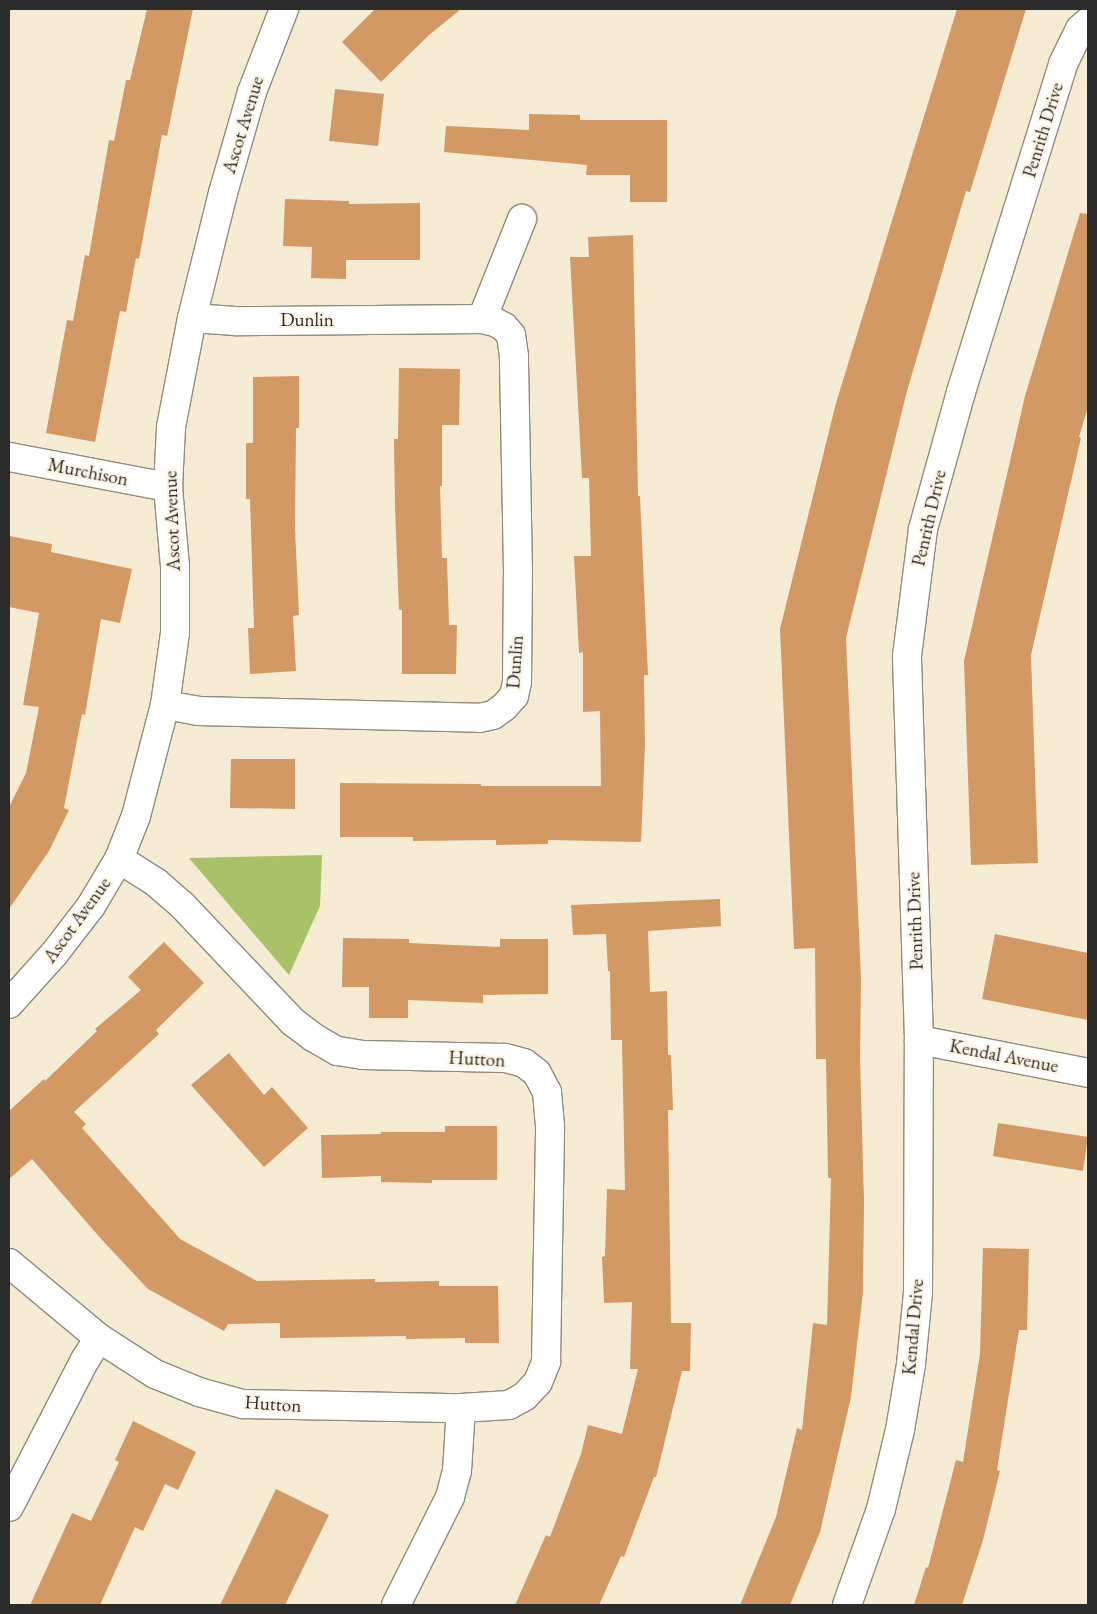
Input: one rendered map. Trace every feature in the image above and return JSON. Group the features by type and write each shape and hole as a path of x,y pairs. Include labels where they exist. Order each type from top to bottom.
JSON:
{"street":[{"name":"Ascot Avenue","path":"9,1004 26,988 91,906 119,859 136,816 165,705 175,633 174,566 168,487 172,428 192,318 252,92 284,9"},
{"name":"Penrith Drive","path":"919,1040 907,656 923,529 961,392 1063,64 1080,29 1088,22"},
{"path":"482,319 522,219"},
{"name":"Dunlin","path":"165,705 198,711 234,713 479,718 494,715 514,696 517,682 518,570 514,356 511,335 504,326 482,319 235,321 192,318"},
{"name":"Murchison","path":"9,457 168,487"},
{"name":"Hutton","path":"9,1263 99,1338 155,1374 199,1392 244,1404 462,1408 510,1405 525,1396 538,1382 546,1362 550,1126 548,1092 537,1073 524,1063 505,1058 363,1055 337,1051 313,1037 293,1022 182,904 157,883 119,859"},
{"name":"Kendal Avenue","path":"919,1040 1088,1073"},
{"name":"Kendal Drive","path":"847,1605 881,1508 900,1430 911,1364 918,1293 919,1040"},
{"path":"9,1507 85,1360 99,1338"},
{"path":"396,1605 450,1497 457,1471 462,1408"}],"green space":[{"path":"322,855 320,906 289,975 189,858"}],"building":[{"path":"147,9 193,9 167,136 162,135 139,259 136,258 126,312 120,311 95,442 46,433 67,320 73,321 85,255 89,256 109,140 114,141 126,80 130,80"},
{"path":"375,9 461,9 429,35 381,82 342,42"},
{"path":"957,9 1026,9 970,192 966,191 907,391 846,638 861,979 860,1059 864,1200 863,1292 851,1397 820,1532 790,1605 740,1605 776,1517 797,1428 802,1430 813,1323 827,1325 831,1178 828,1178 826,1059 816,1059 815,948 794,949 780,629 836,403"},
{"path":"335,89 384,94 378,146 329,141"},
{"path":"529,114 580,115 580,120 667,120 667,202 630,202 630,175 586,175 587,165 444,152 446,126 529,130"},
{"path":"285,199 349,201 349,204 420,203 420,260 346,260 346,279 311,278 312,247 283,246"},
{"path":"1080,213 1088,214 1088,407 1079,437 1081,438 1031,655 1038,863 971,865 964,661 1025,396"},
{"path":"633,235 638,496 640,496 648,675 644,675 645,745 641,842 548,840 548,844 496,845 496,840 413,841 413,837 340,837 340,783 601,786 600,711 583,712 583,652 579,653 574,556 591,556 589,478 582,478 570,257 589,257 588,237"},
{"path":"399,368 460,369 459,425 442,425 442,486 440,486 442,558 447,558 449,625 457,625 456,674 402,674 402,610 399,610 394,439 398,439"},
{"path":"299,376 299,428 296,428 295,528 299,615 293,616 296,671 250,674 248,628 254,628 250,499 246,499 246,443 253,443 253,377"},
{"path":"9,536 52,544 51,552 132,569 120,623 101,619 85,715 82,714 64,808 69,810 49,851 9,909 9,807 26,773 39,707 23,705 39,613 9,607"},
{"path":"231,759 295,759 295,809 230,808"},
{"path":"720,899 721,926 648,931 650,992 667,991 668,1055 671,1055 673,1110 668,1110 671,1323 691,1323 690,1371 682,1371 656,1477 654,1477 624,1557 621,1556 599,1605 515,1605 546,1535 550,1537 581,1454 588,1425 622,1434 638,1369 630,1369 632,1302 604,1303 602,1257 605,1256 607,1189 625,1190 622,1040 611,1040 610,971 608,971 606,934 573,935 571,905"},
{"path":"995,934 1088,953 1088,1020 982,999"},
{"path":"343,938 409,939 409,943 500,947 500,939 548,939 548,994 483,995 483,1003 408,1000 408,1018 369,1018 369,987 342,987"},
{"path":"164,942 204,983 156,1030 159,1034 74,1112 86,1124 82,1128 180,1239 257,1281 375,1279 375,1282 439,1281 439,1286 498,1286 499,1343 465,1343 465,1338 406,1339 406,1336 280,1338 280,1323 228,1324 224,1331 148,1289 102,1240 32,1159 9,1179 9,1111 44,1079 45,1081 97,1031 95,1029 141,990 128,977"},
{"path":"229,1053 264,1095 272,1087 308,1128 264,1167 191,1085"},
{"path":"998,1123 1088,1137 1083,1171 993,1156"},
{"path":"445,1126 497,1126 497,1180 432,1180 432,1183 381,1182 381,1176 322,1178 321,1135 381,1134 381,1132 445,1132"},
{"path":"983,1248 1029,1249 1027,1330 1019,1330 997,1470 1000,1471 983,1540 962,1605 914,1605 926,1567 928,1568 956,1460 963,1462 980,1354"},
{"path":"133,1421 196,1452 178,1490 165,1484 143,1531 135,1527 100,1605 30,1605 72,1513 91,1521 119,1462 115,1460"},
{"path":"276,1489 329,1515 285,1605 220,1605"}]}
